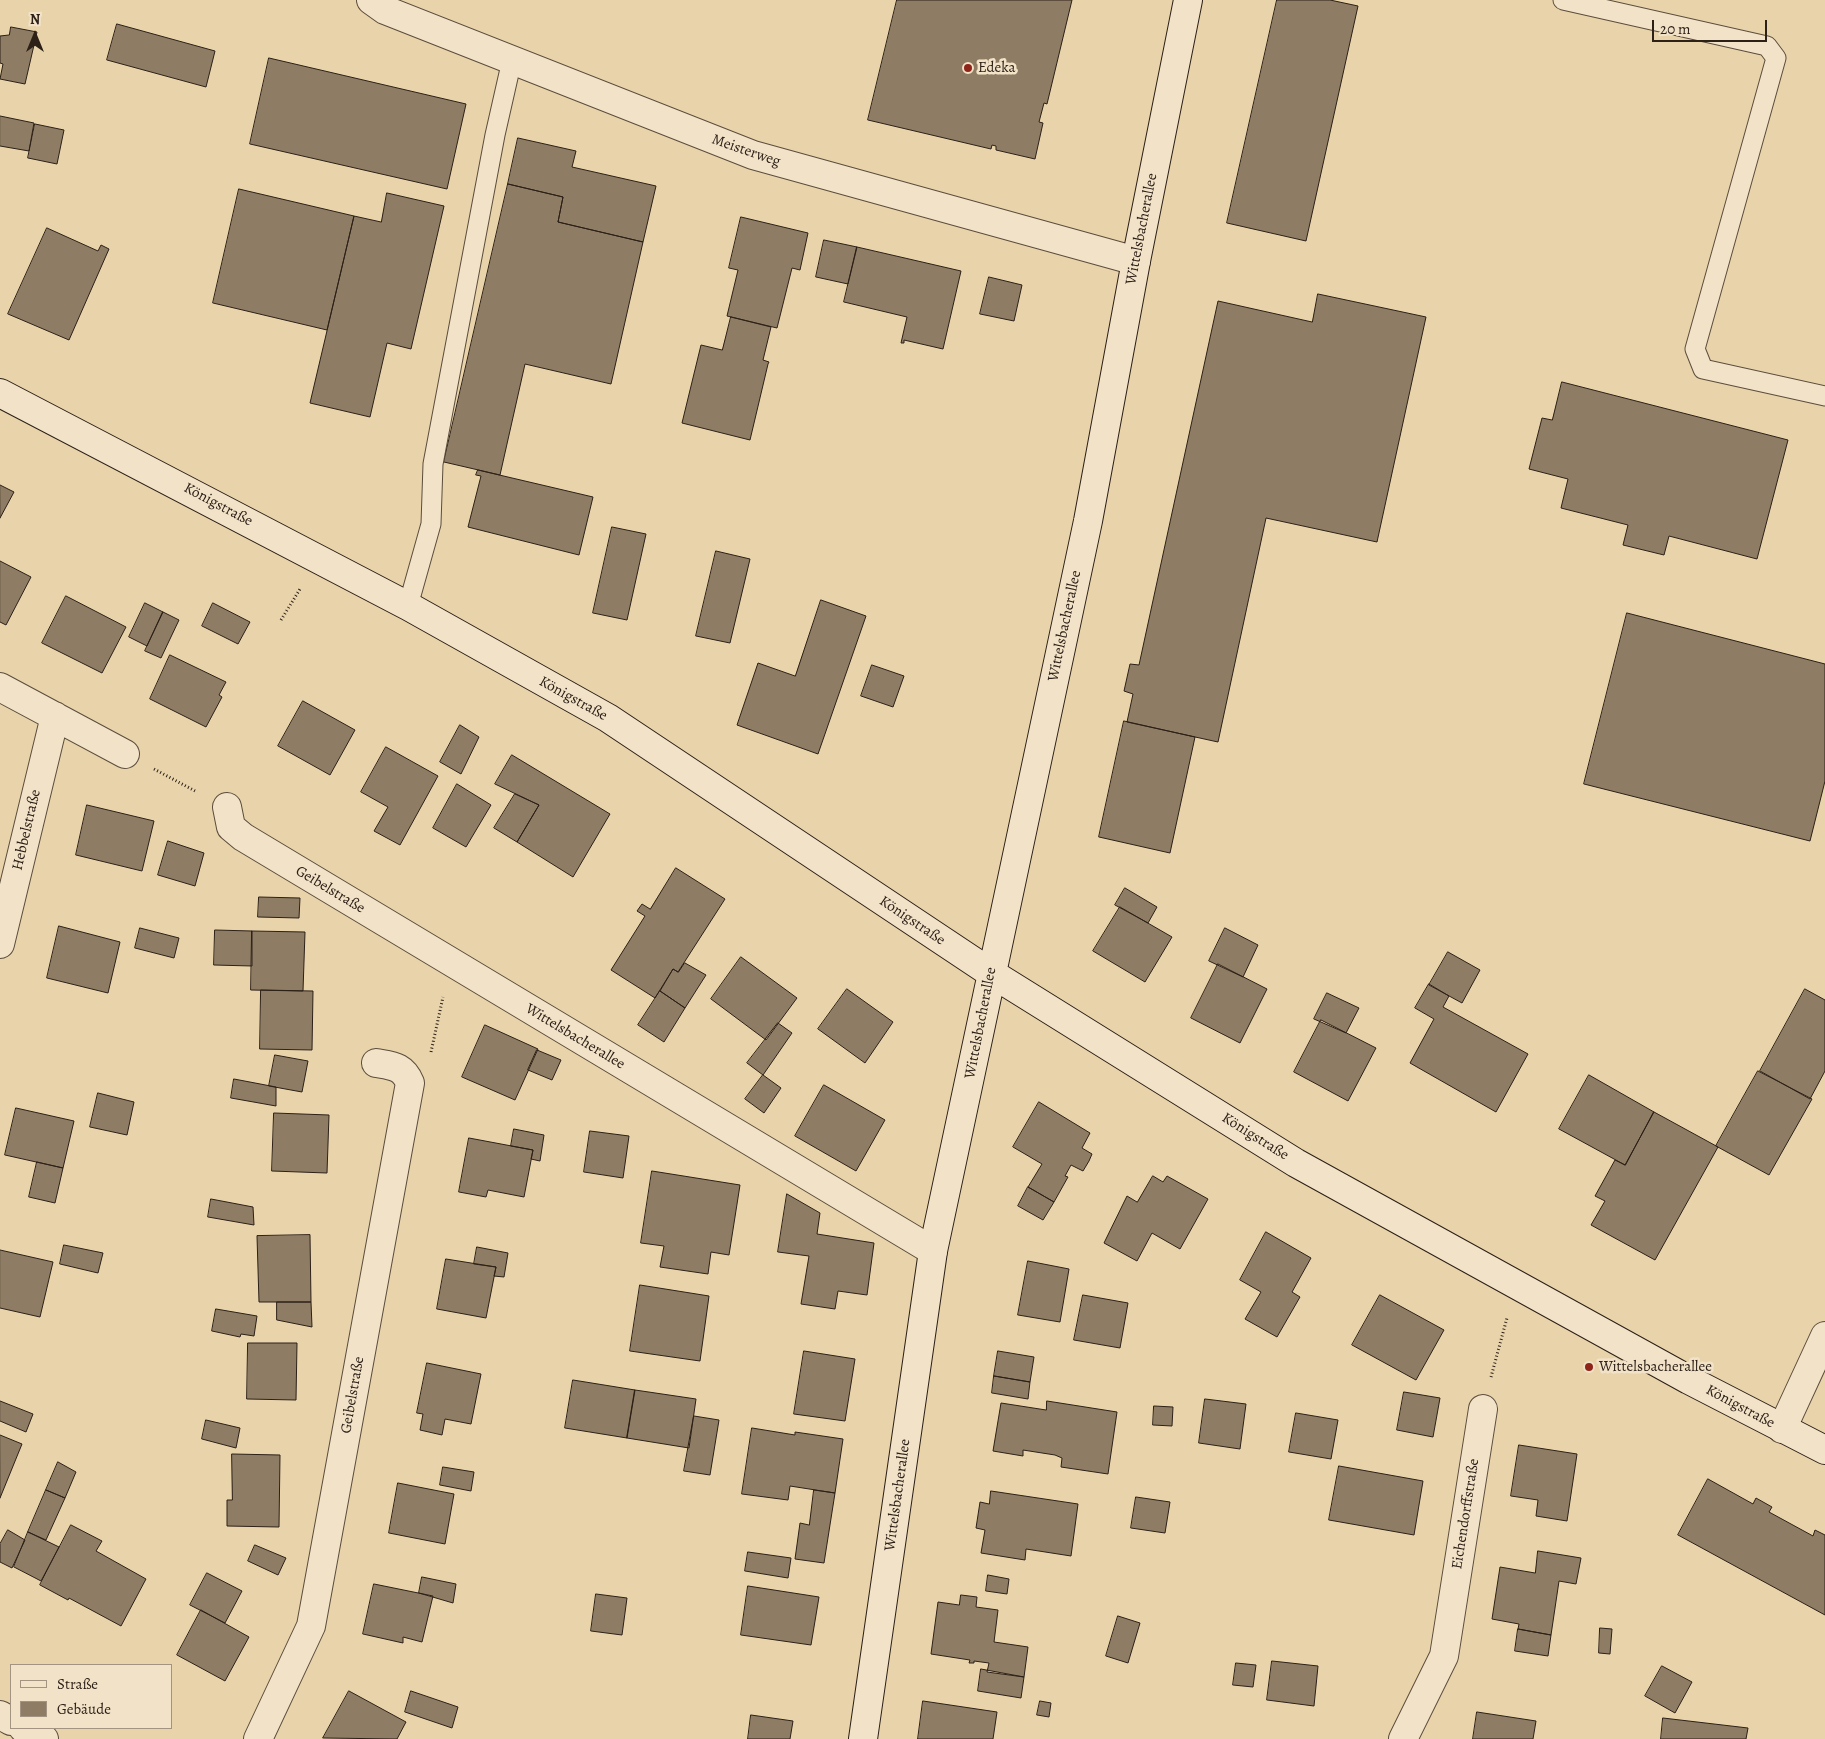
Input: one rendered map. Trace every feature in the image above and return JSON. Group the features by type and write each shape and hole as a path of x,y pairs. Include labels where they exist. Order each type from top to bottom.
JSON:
{"street":[{"name":"Meisterweg","path":"371,0 385,10 753,155 1136,261"},
{"name":"Wittelsbacherallee","path":"863,1739 933,1251 1088,521 1136,261 1188,0"},
{"name":"Königstraße","path":"0,393 408,606 608,718 991,973 1296,1163 1689,1380 1825,1450"},
{"path":"0,687 125,754"},
{"name":"Hebbelstraße","path":"0,944 54,716"},
{"name":"Geibelstraße","path":"227,807 231,827 243,837 449,962"},
{"name":"Wittelsbacherallee","path":"449,962 933,1251"},
{"path":"376,1062 399,1067 406,1073 410,1083"},
{"name":"Geibelstraße","path":"258,1739 311,1626 410,1083"},
{"path":"1782,1429 1825,1336"},
{"name":"Eichendorffstraße","path":"1403,1739 1444,1656 1483,1409"},
{"path":"25,1729 44,1739"}],"lane":[{"path":"1563,0 1767,46 1776,58 1695,349 1703,369 1825,396"},
{"path":"408,606 432,524 433,464 495,135 512,60"}],"path":[{"path":"125,754 227,807"},
{"path":"410,1083 424,1069 434,1043 449,962"},
{"path":"1483,1409 1516,1283"}],"building":[{"name":"Edeka","path":"897,0 1072,0 1047,104 1044,103 1039,122 1043,123 1035,159 996,150 996,146 992,145 991,149 868,120"},
{"path":"1277,0 1330,0 1358,6 1306,241 1227,223"},
{"path":"117,24 215,51 206,87 107,60"},
{"path":"11,27 37,32 25,84 0,79 3,64 0,63 0,36 9,35"},
{"path":"269,58 466,104 447,189 250,144"},
{"path":"0,116 34,123 29,151 0,146"},
{"path":"35,124 64,130 57,164 28,158"},
{"path":"518,138 576,151 572,167 656,186 643,242 558,222 563,197 508,184"},
{"path":"508,184 563,197 558,222 643,242 611,384 525,364 500,475 444,462"},
{"path":"239,189 354,216 327,330 213,303"},
{"path":"387,193 444,206 411,349 387,343 370,417 310,403 354,216 381,222"},
{"path":"741,217 808,233 800,270 792,268 777,328 727,316 738,270 729,268"},
{"path":"47,228 98,251 101,245 109,249 69,340 8,314"},
{"path":"824,240 857,247 848,284 816,277"},
{"path":"857,247 961,271 943,349 904,340 904,343 901,343 907,317 844,302"},
{"path":"989,277 1022,285 1014,321 980,314"},
{"path":"1318,294 1426,317 1377,542 1266,518 1218,742 1127,722 1133,694 1124,691 1130,664 1139,665 1218,301 1312,322"},
{"path":"731,317 771,327 763,360 769,362 750,440 682,423 701,345 722,350"},
{"path":"1562,382 1788,440 1757,559 1669,536 1664,555 1623,545 1628,525 1561,508 1568,479 1529,469 1542,418 1552,420"},
{"path":"478,470 593,497 579,555 468,527 481,476 476,475"},
{"path":"0,485 14,492 0,518"},
{"path":"612,527 646,534 627,620 593,613"},
{"path":"716,551 750,559 730,643 696,636"},
{"path":"0,561 31,577 6,625 0,622"},
{"path":"66,596 126,627 102,673 42,643"},
{"path":"821,600 866,616 818,754 737,725 758,663 795,676"},
{"path":"145,603 163,612 147,646 129,637"},
{"path":"213,603 250,622 238,644 202,626"},
{"path":"163,612 179,620 161,658 145,651"},
{"path":"1627,613 1825,664 1825,781 1810,841 1584,784"},
{"path":"170,655 226,682 219,695 222,697 206,727 150,699"},
{"path":"872,665 904,676 893,707 861,696"},
{"path":"303,701 355,730 330,775 278,746"},
{"path":"1124,721 1195,737 1170,853 1099,837"},
{"path":"460,725 479,737 461,774 440,762"},
{"path":"386,747 438,776 400,845 374,831 388,807 361,792"},
{"path":"512,755 610,814 573,877 517,842 539,805 495,784"},
{"path":"457,784 491,805 466,847 433,828"},
{"path":"515,794 539,805 517,842 494,828"},
{"path":"87,805 154,821 142,871 76,855"},
{"path":"168,841 204,853 195,886 158,875"},
{"path":"676,868 725,899 678,972 673,969 655,998 611,970 645,916 637,911 642,904 650,909"},
{"path":"1125,888 1157,907 1148,923 1115,905"},
{"path":"259,897 300,898 299,918 258,917"},
{"path":"1120,907 1172,937 1145,982 1093,951"},
{"path":"59,926 120,942 108,993 47,978"},
{"path":"140,928 179,938 174,958 135,948"},
{"path":"1225,928 1258,945 1243,977 1209,961"},
{"path":"215,930 252,931 252,966 214,965"},
{"path":"252,931 305,932 303,991 251,990"},
{"path":"1448,952 1480,970 1462,1003 1429,985"},
{"path":"741,957 797,998 766,1040 711,999"},
{"path":"685,963 706,975 685,1008 660,991 673,969 678,972"},
{"path":"1218,964 1267,989 1240,1043 1191,1018"},
{"path":"1429,984 1449,996 1443,1007 1528,1054 1496,1112 1410,1063 1434,1019 1415,1008"},
{"path":"847,989 893,1022 865,1063 818,1029"},
{"path":"1805,989 1825,1000 1825,1071 1810,1099 1760,1071"},
{"path":"261,990 313,991 312,1050 260,1049"},
{"path":"660,991 685,1008 664,1042 638,1025"},
{"path":"1327,993 1359,1008 1346,1033 1314,1019"},
{"path":"1321,1020 1376,1048 1348,1101 1294,1072"},
{"path":"778,1023 792,1033 763,1075 747,1063"},
{"path":"485,1025 538,1049 515,1100 462,1077"},
{"path":"537,1050 561,1060 552,1080 528,1070"},
{"path":"275,1055 308,1061 302,1092 269,1086"},
{"path":"1758,1071 1812,1099 1769,1175 1716,1146"},
{"path":"763,1075 781,1088 764,1113 745,1099"},
{"path":"1589,1075 1654,1112 1625,1165 1559,1129"},
{"path":"234,1079 276,1087 276,1106 231,1098"},
{"path":"824,1085 885,1120 856,1171 795,1136"},
{"path":"98,1093 134,1102 127,1135 90,1127"},
{"path":"1039,1102 1090,1133 1082,1148 1092,1154 1089,1161 1083,1171 1071,1165 1065,1176 1068,1177 1054,1202 1028,1187 1042,1164 1013,1147"},
{"path":"16,1108 74,1121 63,1168 5,1155"},
{"path":"1654,1112 1718,1147 1655,1260 1591,1225 1605,1201 1595,1196 1615,1160 1625,1165"},
{"path":"274,1113 329,1115 327,1173 272,1171"},
{"path":"514,1129 544,1135 540,1161 531,1159 533,1150 511,1146"},
{"path":"590,1131 629,1136 623,1178 584,1172"},
{"path":"469,1138 533,1150 524,1197 488,1190 486,1197 459,1192"},
{"path":"37,1162 63,1168 55,1203 29,1197"},
{"path":"652,1171 740,1185 729,1255 711,1252 708,1274 660,1267 664,1246 641,1243"},
{"path":"1153,1176 1163,1182 1167,1176 1208,1199 1180,1249 1152,1233 1137,1261 1104,1243 1127,1196 1137,1202"},
{"path":"1028,1187 1054,1202 1043,1220 1018,1206"},
{"path":"787,1194 820,1213 817,1234 874,1243 867,1295 838,1291 835,1309 801,1304 809,1256 778,1252"},
{"path":"211,1199 253,1207 254,1225 208,1217"},
{"path":"1266,1232 1311,1258 1292,1292 1300,1297 1277,1337 1245,1319 1261,1292 1240,1280"},
{"path":"310,1235 311,1302 259,1302 257,1236"},
{"path":"64,1245 103,1253 98,1273 60,1264"},
{"path":"477,1247 508,1253 504,1277 494,1276 496,1267 474,1264"},
{"path":"0,1250 53,1262 40,1317 0,1308"},
{"path":"446,1259 496,1267 486,1318 437,1309"},
{"path":"1028,1261 1069,1269 1060,1322 1018,1315"},
{"path":"640,1285 709,1296 700,1361 630,1351"},
{"path":"1083,1295 1128,1303 1120,1348 1074,1340"},
{"path":"1380,1295 1444,1330 1416,1380 1352,1345"},
{"path":"277,1302 311,1302 312,1327 277,1320"},
{"path":"216,1309 257,1316 254,1336 241,1334 240,1337 212,1331"},
{"path":"248,1343 297,1343 296,1400 247,1399"},
{"path":"804,1351 855,1359 845,1421 794,1414"},
{"path":"998,1351 1034,1357 1030,1382 994,1376"},
{"path":"427,1363 481,1374 471,1424 445,1419 442,1435 420,1430 423,1414 417,1413"},
{"path":"994,1376 1030,1382 1028,1399 992,1393"},
{"path":"573,1380 635,1390 627,1438 565,1428"},
{"path":"635,1390 696,1399 689,1448 627,1438"},
{"path":"1404,1392 1440,1398 1433,1437 1397,1430"},
{"path":"1205,1399 1246,1404 1240,1449 1199,1443"},
{"path":"0,1401 33,1414 26,1432 0,1421"},
{"path":"1047,1401 1117,1412 1108,1474 1061,1467 1062,1458 1055,1455 1023,1450 1023,1456 993,1451 1001,1403 1046,1410"},
{"path":"1154,1406 1173,1407 1172,1426 1153,1425"},
{"path":"1296,1413 1338,1420 1331,1459 1289,1452"},
{"path":"694,1416 719,1420 710,1475 684,1471"},
{"path":"206,1420 240,1428 236,1448 202,1439"},
{"path":"752,1428 795,1435 795,1432 843,1439 835,1493 790,1486 788,1500 742,1494"},
{"path":"0,1435 22,1444 0,1498"},
{"path":"1519,1445 1577,1454 1567,1521 1536,1516 1538,1500 1511,1496"},
{"path":"232,1454 280,1455 279,1527 227,1526 227,1500 232,1500"},
{"path":"58,1462 76,1472 65,1498 46,1490"},
{"path":"1339,1466 1423,1481 1414,1535 1329,1520"},
{"path":"443,1467 474,1472 471,1491 440,1485"},
{"path":"1708,1479 1753,1504 1756,1498 1772,1507 1769,1512 1813,1536 1815,1530 1825,1535 1825,1615 1678,1535"},
{"path":"398,1483 454,1494 445,1544 389,1533"},
{"path":"46,1490 65,1498 46,1540 28,1532"},
{"path":"814,1490 835,1493 824,1563 795,1559 800,1523 809,1525"},
{"path":"991,1491 1078,1504 1071,1556 1026,1549 1025,1560 981,1553 985,1530 976,1528 980,1502 989,1504"},
{"path":"1136,1497 1170,1502 1165,1533 1131,1528"},
{"path":"71,1525 102,1541 96,1551 146,1579 121,1626 40,1585"},
{"path":"8,1530 25,1540 12,1568 0,1562 0,1544"},
{"path":"28,1532 59,1547 41,1581 14,1567"},
{"path":"255,1545 286,1558 278,1575 248,1561"},
{"path":"1538,1551 1581,1558 1576,1584 1559,1581 1551,1635 1518,1629 1519,1624 1492,1619 1500,1567 1535,1573"},
{"path":"748,1552 791,1558 788,1578 745,1571"},
{"path":"207,1573 242,1591 225,1623 190,1605"},
{"path":"988,1575 1009,1579 1007,1594 986,1591"},
{"path":"422,1577 456,1584 453,1603 419,1593"},
{"path":"374,1584 433,1596 422,1642 403,1637 403,1643 363,1634"},
{"path":"748,1586 819,1597 811,1645 741,1635"},
{"path":"596,1594 627,1598 622,1635 591,1631"},
{"path":"961,1595 977,1597 976,1607 998,1610 994,1642 1028,1647 1024,1677 987,1672 989,1663 974,1661 974,1663 969,1663 970,1660 931,1654 938,1602 959,1605"},
{"path":"201,1610 249,1637 225,1681 177,1655"},
{"path":"1118,1616 1140,1623 1128,1663 1106,1656"},
{"path":"1600,1628 1612,1629 1610,1654 1599,1653"},
{"path":"1518,1629 1551,1635 1548,1656 1515,1651"},
{"path":"1272,1661 1318,1666 1314,1706 1267,1700"},
{"path":"1236,1663 1256,1665 1253,1687 1233,1685"},
{"path":"1662,1666 1692,1682 1675,1713 1645,1696"},
{"path":"981,1669 1024,1677 1021,1698 978,1691"},
{"path":"349,1691 406,1722 397,1739 323,1738"},
{"path":"411,1691 458,1707 452,1728 405,1712"},
{"path":"923,1701 997,1712 993,1739 918,1739"},
{"path":"1040,1701 1051,1703 1049,1717 1037,1715"},
{"path":"1477,1712 1536,1721 1533,1739 1473,1739"},
{"path":"751,1715 793,1721 790,1739 748,1739"},
{"path":"1663,1718 1748,1728 1746,1739 1661,1739"}],"place":[{"name":"Edeka","path":"968,68"},
{"name":"Wittelsbacherallee","path":"1589,1367"}]}
